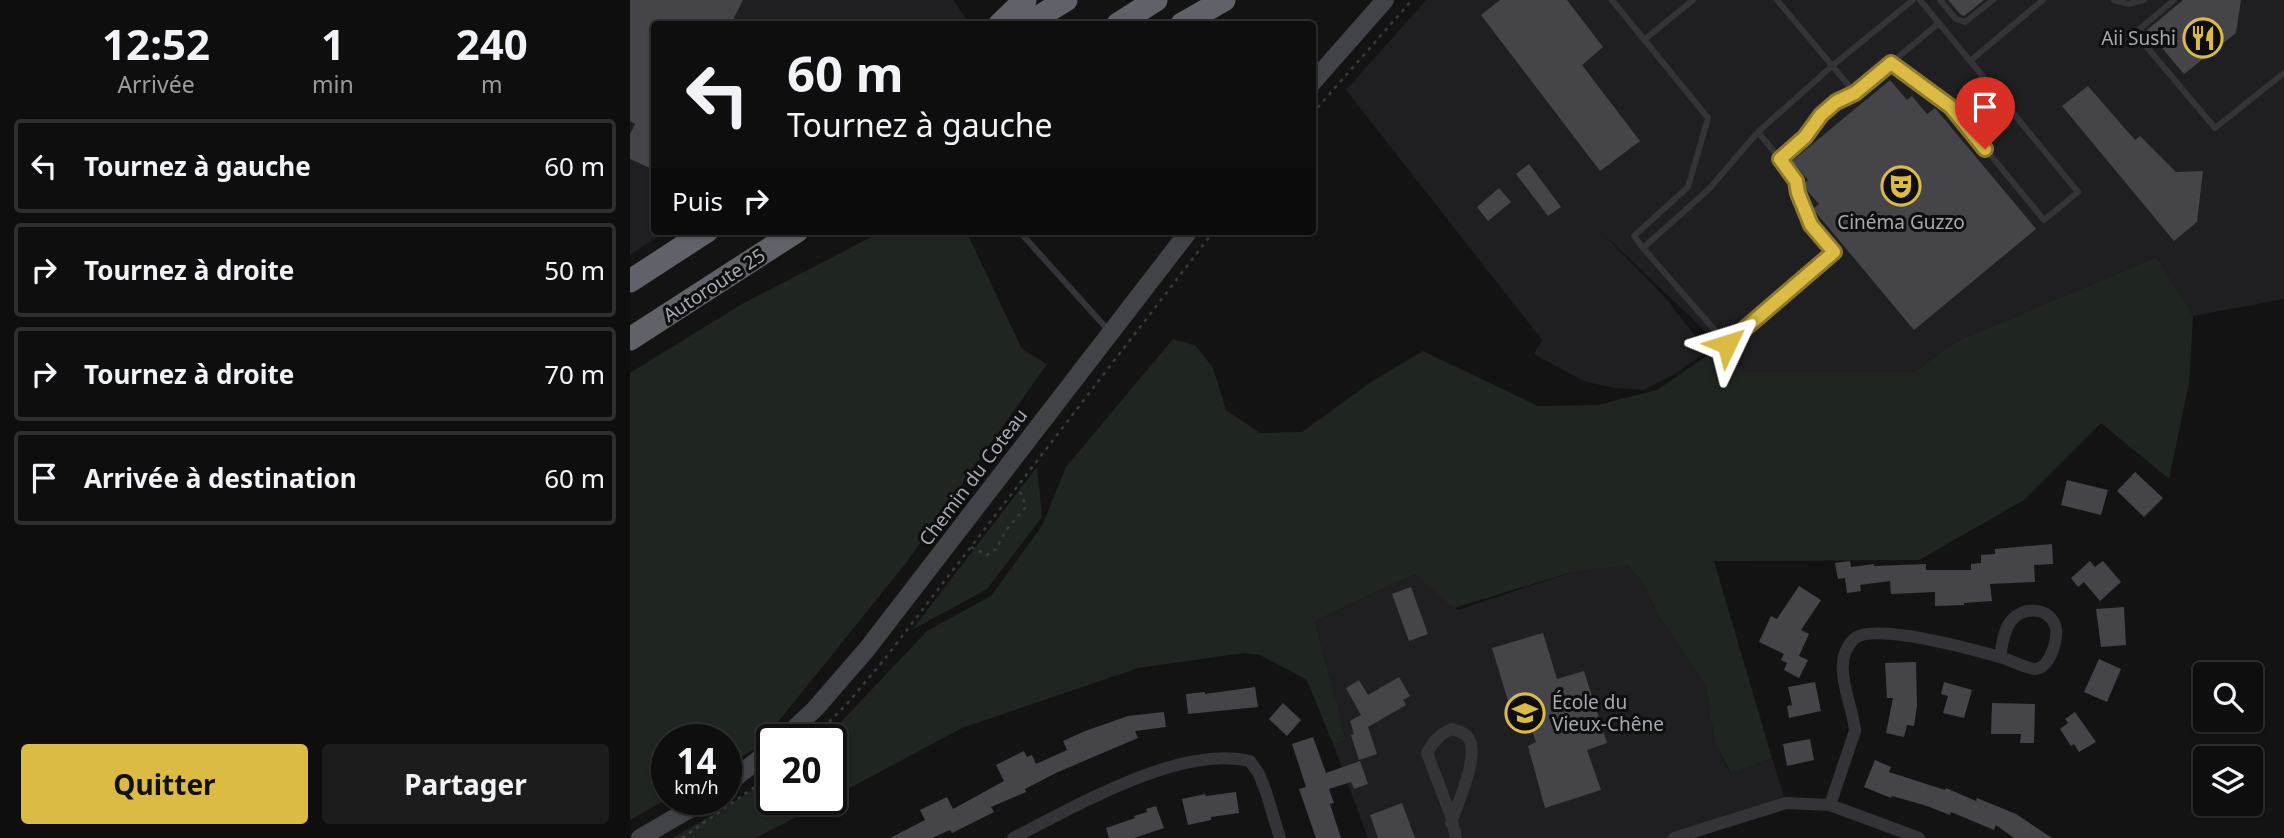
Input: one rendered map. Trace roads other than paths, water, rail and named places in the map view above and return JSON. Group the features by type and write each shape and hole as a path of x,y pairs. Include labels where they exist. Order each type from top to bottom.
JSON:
{"highway":[{"path":"1003,21 1025,0"},
{"path":"1032,21 1066,0"},
{"path":"1123,21 1156,0"},
{"path":"1187,21 1224,0"},
{"path":"630,281 701,235"},
{"name":"Autoroute 25","path":"630,339 791,235"},
{"path":"744,266 801,235"}],"street":[{"path":"1316,78 1385,0"},
{"name":"Chemin du Coteau","path":"799,724 867,649 1186,235"},
{"path":"1830,805 1855,731 1843,678 1846,654 1854,639 1863,634 1914,636 2000,657 2036,669 2050,660 2055,624 2040,611 2028,610 2019,615 2010,622 2006,630 2000,657"},
{"path":"1451,823 1473,757 1472,744 1466,734 1452,729 1433,741 1427,753 1451,816 1451,823 1456,838"},
{"path":"1013,838 1108,789 1157,770 1233,757 1250,761 1259,775 1280,838"},
{"path":"742,772 756,762"},
{"path":"1674,838 1786,803 1830,805 1919,838"},
{"path":"640,838 679,815"}],"lane":[{"path":"1612,0 1708,118 1688,187 1634,236 1727,344 1834,252 1811,225 1796,181 1758,132"},
{"path":"1644,40 1693,0"},
{"path":"1777,0 1855,93"},
{"path":"1643,248 1709,189 1758,132 1832,66 1913,0"},
{"path":"1891,63 1951,107 2044,220 2078,192 1920,0"},
{"path":"1940,0 1960,22 1970,20 1993,0"},
{"path":"1970,61 2043,0"},
{"path":"2113,0 2128,4 2144,0"},
{"path":"2174,0 2135,33 2215,128 2284,73"},
{"path":"1780,159 1805,137 1821,115 1836,102 1855,93 1939,23"},
{"path":"1023,235 1110,332"}],"place":[{"name":"Aii Sushi","path":"2203,38"},
{"name":"Cinéma Guzzo","path":"1901,186"},
{"name":"École du Vieux-Chêne","path":"1525,713"}]}
